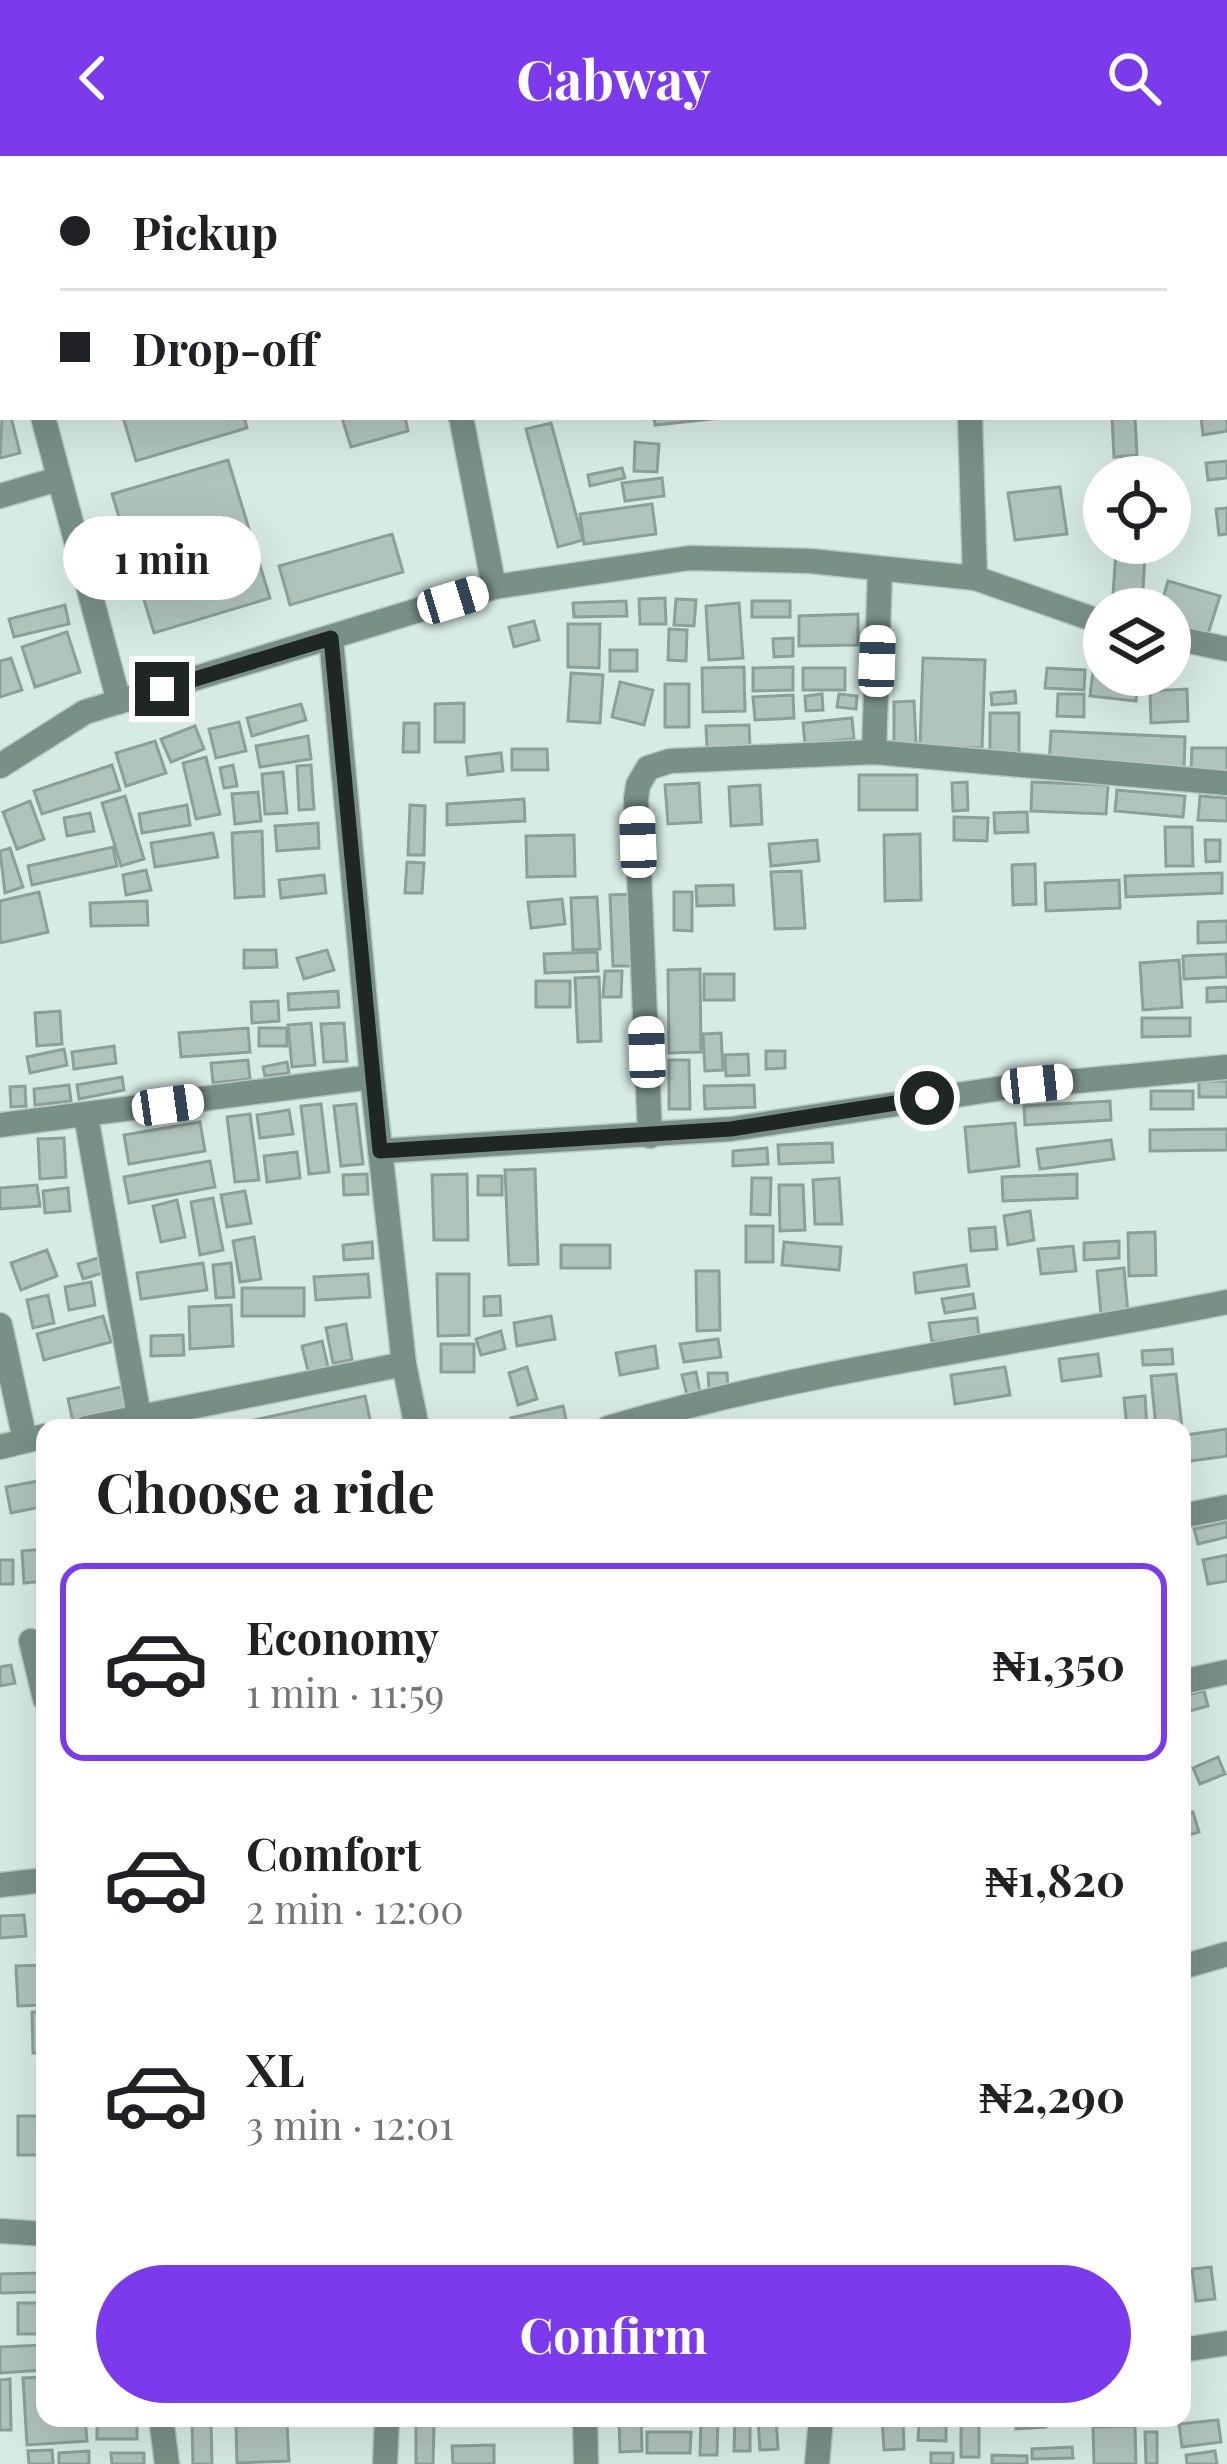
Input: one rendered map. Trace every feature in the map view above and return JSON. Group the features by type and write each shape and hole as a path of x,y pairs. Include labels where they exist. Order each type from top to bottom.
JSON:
{"street":[{"path":"44,420 119,702"},
{"path":"461,420 494,587"},
{"path":"970,420 976,578"},
{"path":"0,496 58,479"},
{"path":"0,766 85,712 494,587 689,558 810,561 976,578 1083,615"},
{"path":"874,752 880,569"},
{"path":"331,638 372,1077 404,1364 415,1419"},
{"path":"1191,641 1227,649"},
{"path":"650,1136 638,785 648,768 670,761 874,752 1227,783"},
{"path":"380,1151 731,1129 1003,1088 1227,1067"},
{"path":"0,1125 372,1077"},
{"path":"86,1116 138,1419"},
{"path":"638,1419 694,1402 849,1370 1227,1302"},
{"path":"0,1325 35,1438 0,1447"},
{"path":"157,1419 404,1364"},
{"path":"1191,1514 1227,1507"},
{"path":"31,1641 36,1662"},
{"path":"1191,1680 1227,1672"},
{"path":"0,1885 36,1881"},
{"path":"1191,1964 1227,1954"},
{"path":"0,2231 36,2233"},
{"path":"1191,2349 1227,2343"},
{"path":"162,2427 166,2464"},
{"path":"385,2464 387,2427"},
{"path":"585,2427 586,2464"},
{"path":"817,2464 820,2427"}],"building":[{"path":"2,420 12,420 20,453 0,458"},
{"path":"124,420 245,420 247,428 136,461"},
{"path":"343,420 406,420 408,431 351,447"},
{"path":"654,420 702,420 655,425"},
{"path":"1112,420 1135,420 1137,455 1114,456"},
{"path":"1201,420 1227,420 1227,431 1203,435"},
{"path":"551,423 583,540 558,547 526,429"},
{"path":"635,442 659,444 657,472 634,471"},
{"path":"228,460 270,598 154,633 112,494"},
{"path":"1227,461 1227,478 1208,480 1206,463"},
{"path":"622,468 625,478 590,486 588,475"},
{"path":"662,478 664,496 625,501 622,483"},
{"path":"1060,487 1067,534 1015,540 1008,493"},
{"path":"652,504 656,534 584,544 580,514"},
{"path":"1227,508 1227,534 1219,535 1216,509"},
{"path":"392,534 403,572 290,605 279,566"},
{"path":"1115,564 1144,564 1143,588 1113,588"},
{"path":"1168,581 1220,596 1207,637 1191,632 1191,588 1166,588"},
{"path":"665,598 666,624 640,624 639,599"},
{"path":"676,599 696,600 694,626 674,625"},
{"path":"626,601 627,616 574,617 573,603"},
{"path":"752,601 790,601 790,617 752,617"},
{"path":"739,603 743,658 709,660 706,606"},
{"path":"65,605 69,624 14,637 9,619"},
{"path":"858,614 858,645 799,646 799,616"},
{"path":"534,621 539,640 514,647 509,627"},
{"path":"568,624 600,624 599,668 568,667"},
{"path":"669,629 687,630 686,661 668,660"},
{"path":"67,632 80,672 35,687 22,647"},
{"path":"793,638 793,656 774,657 773,639"},
{"path":"610,650 637,650 637,671 610,671"},
{"path":"11,658 22,690 0,697 0,661"},
{"path":"923,658 985,660 982,748 920,746"},
{"path":"744,667 745,711 703,712 702,668"},
{"path":"793,667 793,690 753,691 753,668"},
{"path":"803,668 845,668 845,690 803,690"},
{"path":"1047,668 1083,670 1083,690 1045,688"},
{"path":"571,673 603,675 600,723 568,721"},
{"path":"620,682 653,690 644,725 612,717"},
{"path":"665,684 689,684 689,727 665,727"},
{"path":"1015,691 1016,703 992,705 991,693"},
{"path":"822,694 823,710 806,711 805,696"},
{"path":"839,694 857,696 856,709 837,707"},
{"path":"1058,694 1083,694 1084,717 1057,716"},
{"path":"793,695 794,718 755,720 753,697"},
{"path":"1090,696 1136,696 1136,701"},
{"path":"1150,696 1187,696 1188,721 1151,723"},
{"path":"914,701 916,744 894,744 894,702"},
{"path":"464,703 464,742 435,742 435,704"},
{"path":"301,704 306,720 252,736 247,718"},
{"path":"990,713 1019,713 1019,753 990,753"},
{"path":"852,718 854,739 805,744 803,723"},
{"path":"239,722 246,751 216,758 209,729"},
{"path":"404,723 419,723 419,752 403,752"},
{"path":"749,725 750,746 707,748 706,726"},
{"path":"195,726 204,749 171,762 161,739"},
{"path":"1051,731 1185,737 1184,769 1049,764"},
{"path":"308,736 311,759 260,767 256,746"},
{"path":"155,741 166,773 126,786 116,753"},
{"path":"1192,748 1227,748 1227,772 1191,771"},
{"path":"512,749 547,749 548,770 512,770"},
{"path":"501,753 503,771 468,775 466,757"},
{"path":"206,757 220,814 196,819 183,763"},
{"path":"112,765 120,790 42,814 34,791"},
{"path":"233,765 237,786 224,788 220,768"},
{"path":"311,765 314,809 299,810 297,766"},
{"path":"283,772 287,813 265,814 262,774"},
{"path":"859,775 917,775 917,810 859,810"},
{"path":"967,782 968,810 953,811 952,783"},
{"path":"1032,782 1108,785 1106,814 1031,811"},
{"path":"699,783 701,822 668,824 665,785"},
{"path":"760,785 762,824 731,826 729,787"},
{"path":"1117,790 1185,796 1183,817 1115,811"},
{"path":"258,792 261,821 235,824 232,794"},
{"path":"125,796 144,859 121,866 102,803"},
{"path":"1200,796 1227,798 1227,821 1198,820"},
{"path":"524,799 525,821 447,825 447,804"},
{"path":"30,801 44,839 17,849 3,812"},
{"path":"187,805 190,825 142,833 139,814"},
{"path":"410,805 425,806 424,855 408,855"},
{"path":"1027,812 1028,832 995,833 994,813"},
{"path":"90,813 94,831 67,836 64,818"},
{"path":"954,817 988,818 987,841 954,840"},
{"path":"318,823 319,848 277,851 275,826"},
{"path":"1165,827 1192,827 1193,866 1166,866"},
{"path":"262,831 264,896 235,898 232,833"},
{"path":"213,833 218,857 155,867 151,843"},
{"path":"920,834 921,900 885,901 884,835"},
{"path":"574,835 575,876 527,877 526,836"},
{"path":"817,840 819,861 771,866 769,844"},
{"path":"1205,840 1220,840 1220,861 1206,862"},
{"path":"113,847 117,866 32,885 28,866"},
{"path":"10,848 23,887 5,893 0,851"},
{"path":"407,862 424,863 422,893 405,893"},
{"path":"1035,864 1036,904 1013,905 1012,865"},
{"path":"146,870 151,890 126,895 123,875"},
{"path":"801,871 805,928 775,929 771,872"},
{"path":"1222,873 1222,893 1126,897 1125,876"},
{"path":"324,875 326,893 281,898 279,880"},
{"path":"1119,880 1120,908 1046,911 1045,883"},
{"path":"733,885 734,905 697,906 696,886"},
{"path":"39,892 48,932 0,943 0,901"},
{"path":"674,892 692,892 692,931 674,930"},
{"path":"633,894 635,966 613,966 610,895"},
{"path":"597,897 600,949 573,950 571,898"},
{"path":"562,899 565,924 531,928 528,902"},
{"path":"147,901 148,925 91,926 90,903"},
{"path":"1227,921 1227,942 1198,943 1198,922"},
{"path":"244,950 276,950 277,967 244,968"},
{"path":"327,950 334,970 304,979 297,958"},
{"path":"597,952 598,971 545,973 544,954"},
{"path":"1226,954 1227,977 1184,979 1183,956"},
{"path":"1179,960 1182,1007 1143,1010 1140,963"},
{"path":"700,969 701,1052 669,1053 668,970"},
{"path":"605,971 622,971 621,997 603,997"},
{"path":"704,974 734,974 734,1000 704,1000"},
{"path":"599,977 601,1041 578,1042 575,978"},
{"path":"536,981 570,981 570,1007 536,1007"},
{"path":"1227,987 1227,1001 1207,1002 1207,988"},
{"path":"338,991 339,1007 289,1010 288,994"},
{"path":"278,1001 279,1021 252,1023 251,1002"},
{"path":"60,1011 62,1044 37,1046 35,1013"},
{"path":"1142,1018 1190,1018 1190,1036 1142,1037"},
{"path":"311,1023 315,1065 292,1067 288,1025"},
{"path":"344,1023 347,1061 324,1062 321,1024"},
{"path":"248,1028 250,1052 181,1057 179,1033"},
{"path":"259,1028 287,1028 287,1046 259,1046"},
{"path":"721,1033 723,1070 705,1071 703,1034"},
{"path":"114,1046 116,1063 74,1069 72,1052"},
{"path":"64,1049 67,1065 30,1073 27,1057"},
{"path":"766,1051 785,1051 785,1068 766,1069"},
{"path":"748,1054 749,1075 726,1076 725,1055"},
{"path":"248,1060 250,1079 213,1083 211,1063"},
{"path":"669,1060 689,1060 690,1109 669,1109"},
{"path":"287,1062 289,1073 265,1076 263,1067"},
{"path":"122,1077 124,1090 79,1099 77,1085"},
{"path":"1199,1081 1227,1081 1227,1097 1199,1097"},
{"path":"69,1085 71,1101 35,1105 34,1089"},
{"path":"754,1085 755,1107 705,1109 704,1086"},
{"path":"25,1086 26,1106 11,1107 10,1087"},
{"path":"1151,1091 1193,1091 1193,1109 1151,1109"},
{"path":"1110,1101 1111,1120 1025,1125 1024,1106"},
{"path":"321,1104 329,1172 309,1174 301,1106"},
{"path":"356,1104 363,1164 341,1166 334,1106"},
{"path":"289,1110 293,1134 260,1138 257,1115"},
{"path":"250,1114 259,1180 235,1182 227,1117"},
{"path":"200,1122 205,1151 129,1164 124,1135"},
{"path":"1015,1123 1019,1166 969,1172 965,1127"},
{"path":"1227,1129 1227,1150 1150,1151 1150,1130"},
{"path":"64,1138 66,1177 40,1179 38,1139"},
{"path":"1111,1140 1114,1159 1040,1169 1037,1149"},
{"path":"832,1143 833,1162 779,1164 778,1145"},
{"path":"767,1148 768,1164 733,1166 733,1151"},
{"path":"297,1152 300,1178 267,1182 264,1156"},
{"path":"210,1161 215,1187 129,1203 124,1177"},
{"path":"535,1169 538,1264 509,1265 505,1170"},
{"path":"367,1174 368,1194 344,1195 343,1175"},
{"path":"467,1174 468,1240 434,1240 432,1175"},
{"path":"1077,1174 1077,1198 1003,1201 1002,1177"},
{"path":"478,1176 502,1176 502,1195 478,1195"},
{"path":"752,1178 771,1178 770,1215 751,1214"},
{"path":"839,1178 842,1224 815,1224 813,1180"},
{"path":"37,1185 40,1206 0,1209 0,1188"},
{"path":"779,1185 803,1185 805,1230 780,1231"},
{"path":"68,1188 70,1211 45,1213 43,1191"},
{"path":"245,1191 251,1223 227,1227 221,1195"},
{"path":"213,1198 223,1250 200,1255 191,1202"},
{"path":"177,1200 185,1237 161,1242 153,1206"},
{"path":"1030,1211 1034,1240 1008,1245 1004,1216"},
{"path":"746,1226 773,1226 773,1262 746,1262"},
{"path":"995,1227 997,1249 971,1251 969,1229"},
{"path":"1155,1232 1156,1275 1129,1276 1128,1233"},
{"path":"254,1237 261,1279 240,1282 233,1241"},
{"path":"1119,1241 1119,1258 1084,1260 1084,1243"},
{"path":"372,1242 373,1258 344,1260 343,1245"},
{"path":"784,1242 841,1247 839,1270 782,1265"},
{"path":"561,1245 610,1245 610,1268 561,1268"},
{"path":"1073,1246 1076,1271 1041,1274 1038,1249"},
{"path":"47,1250 57,1276 21,1290 11,1263"},
{"path":"101,1257 106,1272 83,1279 78,1264"},
{"path":"203,1263 207,1290 141,1299 137,1273"},
{"path":"231,1263 234,1297 216,1298 213,1265"},
{"path":"966,1265 969,1286 916,1293 914,1273"},
{"path":"1124,1268 1128,1313 1101,1315 1097,1271"},
{"path":"696,1271 719,1271 720,1330 697,1331"},
{"path":"368,1274 370,1297 316,1300 314,1277"},
{"path":"437,1274 469,1274 469,1335 438,1336"},
{"path":"91,1282 95,1305 69,1310 65,1287"},
{"path":"242,1288 304,1288 304,1316 242,1316"},
{"path":"973,1294 975,1308 945,1313 942,1299"},
{"path":"48,1295 54,1323 33,1328 27,1300"},
{"path":"500,1296 501,1315 484,1316 484,1297"},
{"path":"231,1305 233,1346 190,1349 189,1307"},
{"path":"103,1316 111,1342 44,1360 37,1334"},
{"path":"551,1316 555,1339 517,1346 514,1323"},
{"path":"977,1318 979,1337 932,1342 929,1323"},
{"path":"346,1324 352,1360 333,1363 326,1328"},
{"path":"501,1331 505,1349 481,1355 476,1339"},
{"path":"183,1335 184,1355 151,1356 151,1336"},
{"path":"718,1339 721,1357 684,1362 680,1344"},
{"path":"322,1341 329,1371 309,1375 302,1346"},
{"path":"441,1344 474,1344 474,1372 441,1372"},
{"path":"655,1346 658,1368 620,1375 616,1353"},
{"path":"1172,1349 1173,1364 1143,1365 1142,1351"},
{"path":"1098,1354 1101,1376 1062,1381 1059,1359"},
{"path":"527,1367 537,1399 518,1405 509,1373"},
{"path":"1005,1367 1010,1395 955,1404 951,1375"},
{"path":"696,1372 700,1392 687,1395 682,1375"},
{"path":"708,1373 727,1373 728,1388 709,1389"},
{"path":"1176,1374 1181,1419 1155,1419 1151,1376"},
{"path":"126,1386 131,1408 72,1419 68,1399"},
{"path":"365,1396 370,1419 259,1419"},
{"path":"1145,1396 1146,1419 1126,1419 1124,1398"},
{"path":"563,1406 566,1419 511,1419"},
{"path":"1227,1429 1227,1456 1191,1461 1191,1434"},
{"path":"36,1481 36,1508 11,1513 6,1487"},
{"path":"1227,1522 1227,1537 1198,1544 1194,1529"},
{"path":"36,1550 36,1582 24,1583 22,1551"},
{"path":"1227,1555 1227,1581 1208,1584 1203,1560"},
{"path":"0,1560 13,1560 13,1584 0,1584"},
{"path":"11,1665 15,1683 0,1686 0,1667"},
{"path":"1204,1691 1208,1706 1191,1711 1191,1694"},
{"path":"1218,1757 1225,1774 1200,1784 1193,1768"},
{"path":"1191,1813 1199,1832 1191,1834"},
{"path":"24,1915 26,1936 0,1938 0,1916"},
{"path":"36,1965 36,2005 18,2006 16,1966"},
{"path":"32,2012 36,2012 36,2053"},
{"path":"18,2116 36,2116 36,2155 18,2155"},
{"path":"1211,2267 1215,2299 1196,2301 1192,2269"},
{"path":"36,2273 36,2292 0,2293 0,2274"},
{"path":"18,2303 36,2303 36,2334 18,2334"},
{"path":"36,2345 36,2370 0,2373 0,2347"},
{"path":"36,2377 36,2427 86,2427 87,2441 27,2445 23,2378"},
{"path":"10,2379 11,2430 0,2430 0,2380"},
{"path":"1218,2420 1221,2442 1182,2447 1179,2427 1191,2427 1191,2423"},
{"path":"97,2427 137,2427 137,2439 97,2439"},
{"path":"192,2427 211,2427 212,2464 193,2464"},
{"path":"236,2427 287,2427 289,2461 237,2463"},
{"path":"416,2427 434,2427 433,2464 416,2464"},
{"path":"619,2427 641,2427 642,2451 620,2452"},
{"path":"701,2427 718,2427 717,2455 700,2455"},
{"path":"735,2427 750,2427 750,2451 734,2451"},
{"path":"759,2427 777,2427 778,2449 760,2450"},
{"path":"883,2427 903,2427 904,2449 884,2450"},
{"path":"919,2427 946,2427 946,2441 918,2440"},
{"path":"961,2427 979,2427 979,2457 961,2457"},
{"path":"1093,2427 1135,2427 1136,2464 1094,2464"},
{"path":"647,2432 691,2432 690,2453 647,2453"},
{"path":"1145,2432 1157,2432 1157,2464 1146,2464"},
{"path":"494,2445 494,2464 453,2464 452,2446"},
{"path":"1072,2447 1073,2458 1032,2459 1032,2449"},
{"path":"52,2450 53,2464 29,2464 28,2451"},
{"path":"89,2451 89,2464 59,2464 59,2453"},
{"path":"1215,2451 1217,2464 1187,2464 1186,2455"},
{"path":"111,2453 144,2453 144,2464 112,2464"},
{"path":"931,2453 953,2453 953,2464 931,2464"},
{"path":"992,2455 1027,2456 1027,2464 992,2464"}],"route":[{"path":"162,689 331,638 380,1151 731,1129 927,1098"}]}
